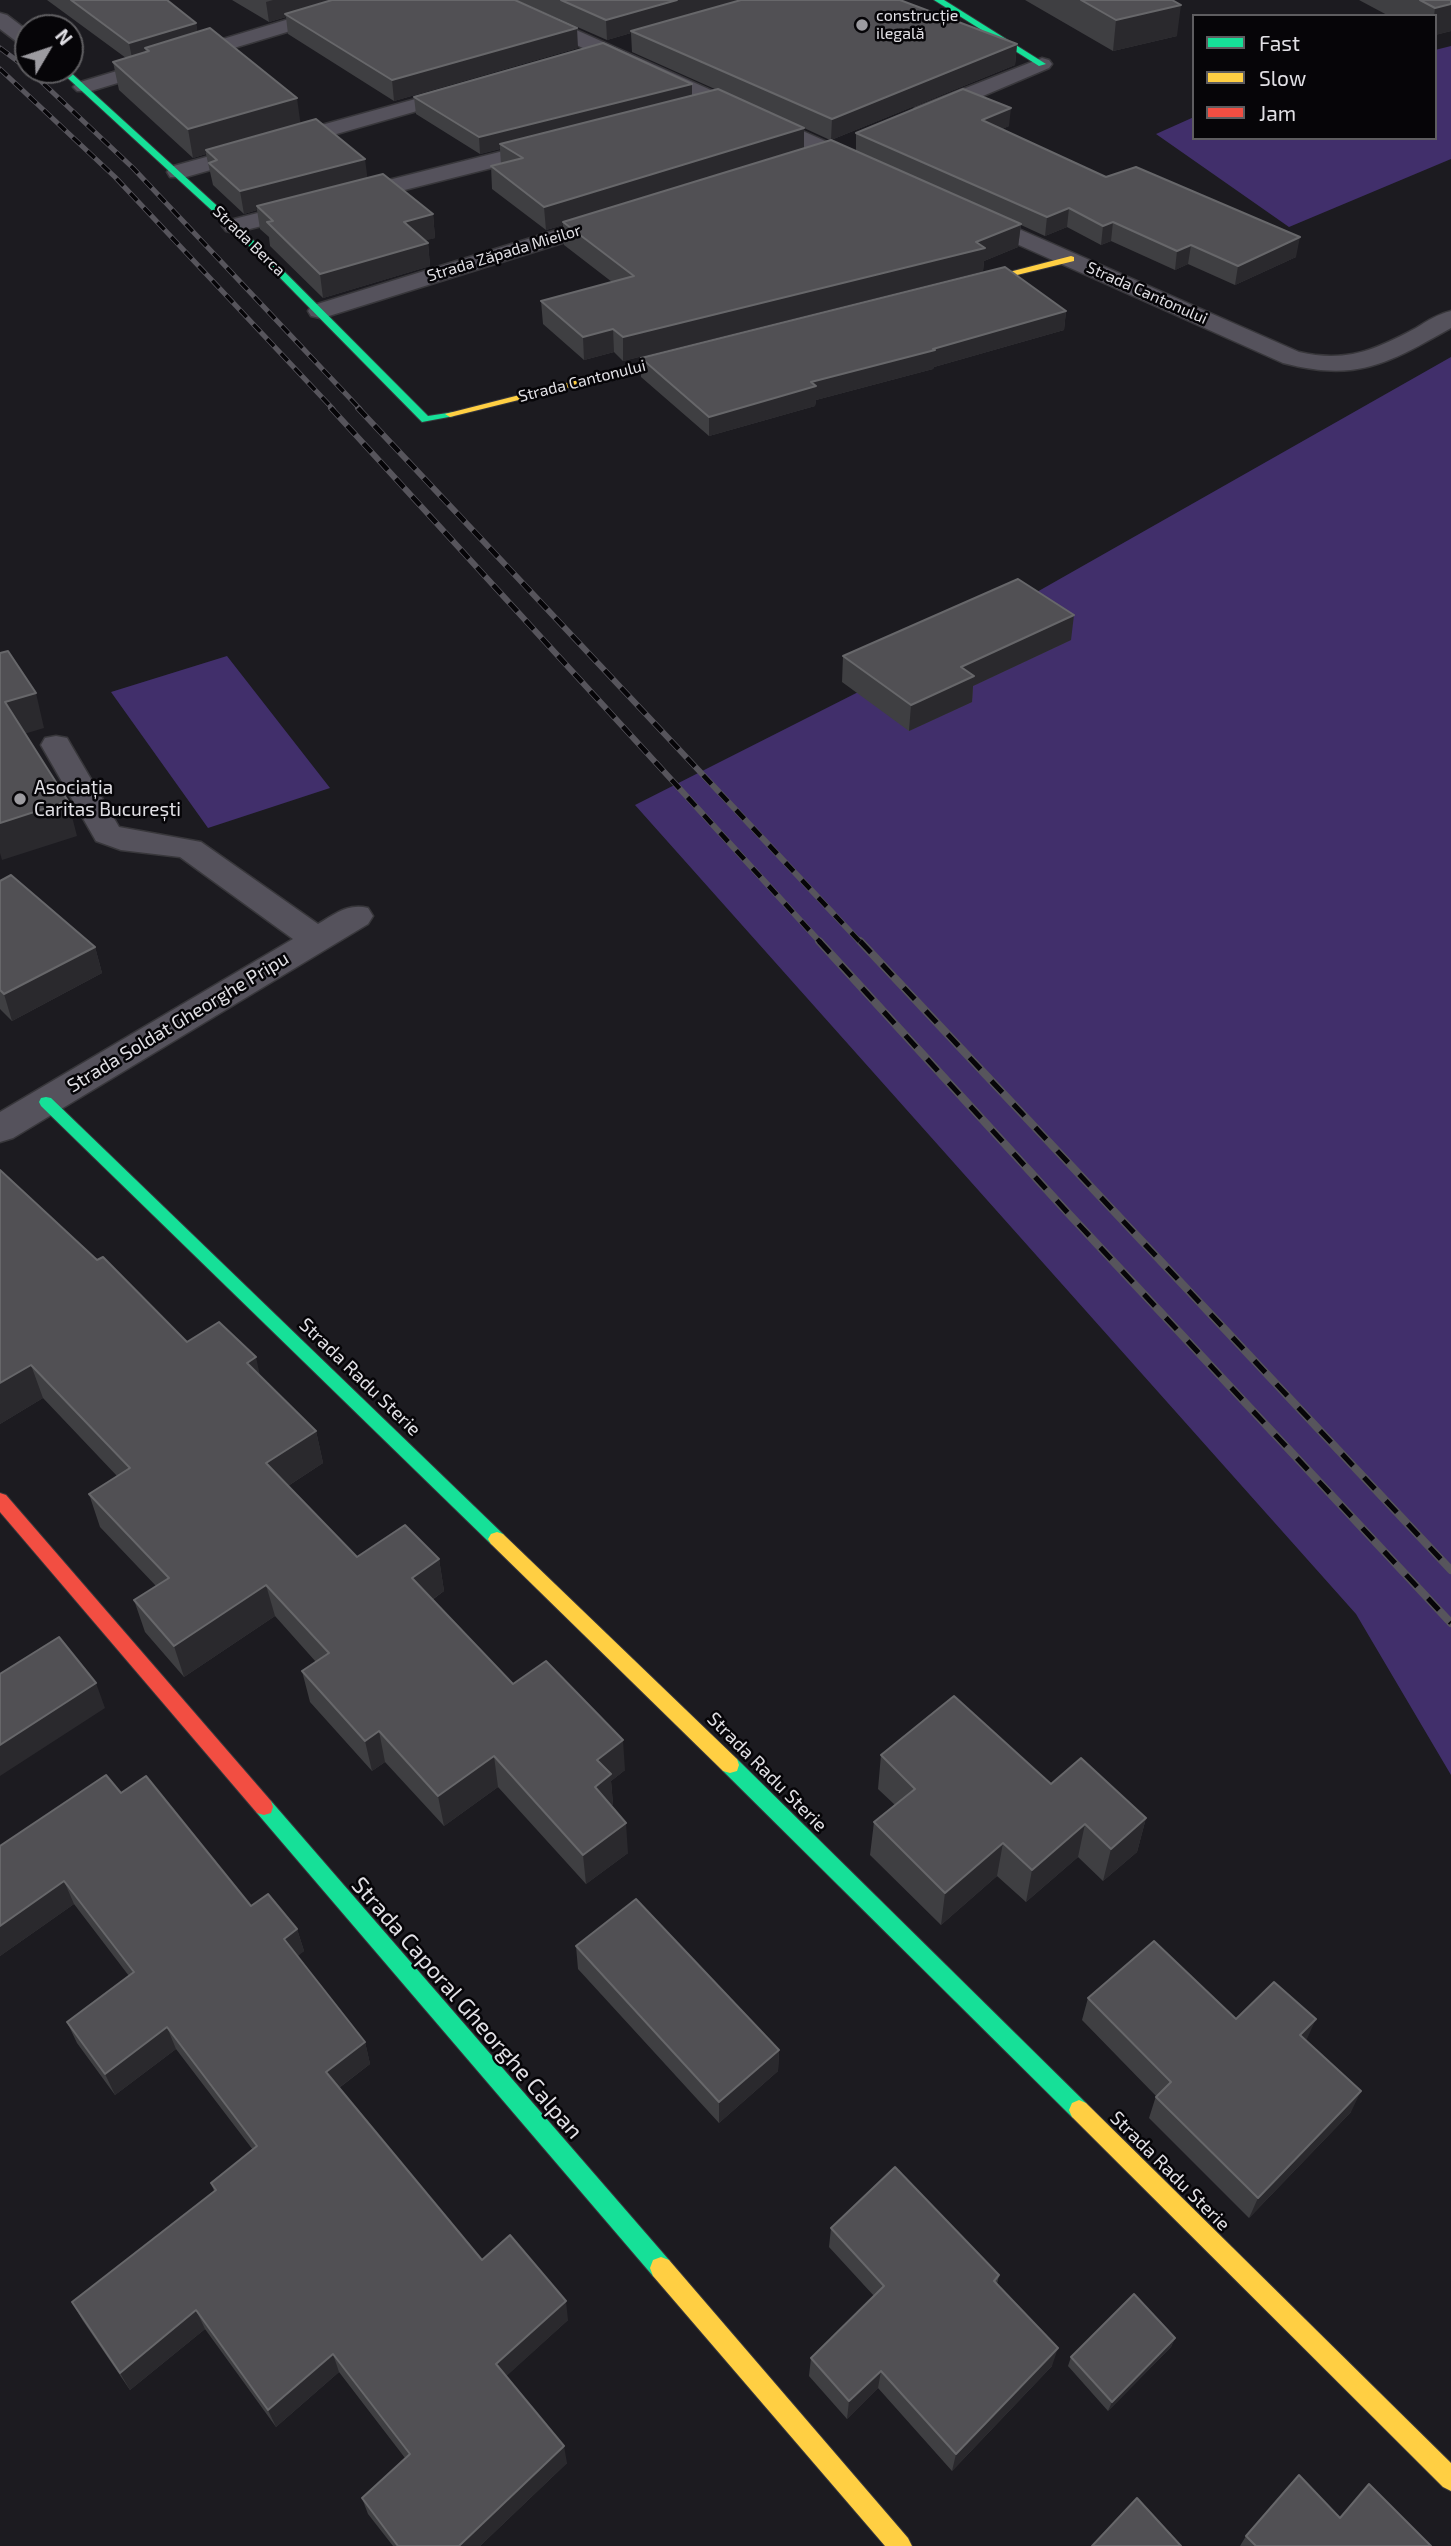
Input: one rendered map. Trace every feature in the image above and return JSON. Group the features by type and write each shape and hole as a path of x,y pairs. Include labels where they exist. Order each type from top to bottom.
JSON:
{"street":[{"path":"84,87 373,0"},
{"path":"494,0 880,174"},
{"path":"938,0 1042,64"},
{"path":"0,19 14,30"},
{"path":"580,60 644,41"},
{"path":"904,121 1042,64"},
{"name":"Strada Berca","path":"80,84 234,226 426,420"},
{"path":"178,172 486,86"},
{"path":"693,109 720,102"},
{"path":"234,226 572,140"},
{"path":"803,160 854,141"},
{"path":"956,208 1071,259"},
{"name":"Strada Zăpada Mieilor","path":"320,311 630,214"},
{"name":"Strada Cantonului","path":"950,289 1071,259 1292,358 1329,365 1362,361 1447,325"},
{"name":"Strada Cantonului","path":"426,420 708,349"},
{"path":"56,745 107,834 121,841 160,843 190,849 316,939"},
{"name":"Strada Soldat Gheorghe Pripu","path":"0,1129 356,916"},
{"name":"Strada Radu Sterie","path":"46,1102 681,1717 1451,2479"},
{"name":"Strada Caporal Gheorghe Calpan","path":"0,1500 900,2546"}],"shaded area":[{"path":"1451,46 1451,159 1289,227 1156,134 1192,118 1192,140 1437,140 1437,50"},
{"path":"1451,357 1451,1775 1356,1614 635,805 880,681"},
{"path":"227,656 330,788 208,828 111,692"}],"building":[{"path":"71,0 167,0 196,23 129,43"},
{"path":"332,0 515,0 577,28 392,80 285,14"},
{"path":"561,0 677,0 606,20"},
{"path":"741,0 900,0 1017,44 832,119 631,31"},
{"path":"1081,0 1172,0 1181,5 1116,20"},
{"path":"1420,0 1451,0 1451,4 1435,8"},
{"path":"210,28 297,98 188,129 113,62 149,51 145,48"},
{"path":"603,43 692,84 479,137 414,97"},
{"path":"718,89 804,128 544,207 491,166 523,158 500,144"},
{"path":"963,89 1011,108 982,120 1106,177 1136,167 1300,237 1238,266 1191,245 1177,251 1113,222 1103,226 1069,208 1047,217 856,133"},
{"path":"316,119 365,159 240,191 209,163 217,160 206,150"},
{"path":"831,140 1021,224 976,242 985,248 623,337 613,329 583,337 541,301 634,276 563,222"},
{"path":"383,174 433,214 404,222 428,243 320,274 267,222 273,221 257,206"},
{"path":"1005,267 1066,311 933,349 935,350 811,382 816,386 709,417 641,358"},
{"path":"1018,579 1074,615 961,667 974,676 911,705 843,656"},
{"path":"8,651 36,693 5,702 68,801 0,823 0,653"},
{"path":"11,875 95,947 4,994 0,990 0,881"},
{"path":"0,1170 97,1260 103,1257 187,1342 219,1322 256,1357 247,1363 316,1431 266,1463 357,1557 405,1525 439,1559 412,1578 513,1684 546,1661 623,1740 597,1760 611,1774 595,1787 626,1823 583,1855 494,1756 438,1796 379,1731 365,1741 302,1671 329,1653 266,1585 174,1646 134,1600 169,1578 89,1494 130,1468 31,1365 0,1383"},
{"path":"59,1637 96,1683 0,1745 0,1674"},
{"path":"954,1696 1051,1784 1081,1758 1146,1818 1111,1849 1085,1824 1032,1870 1003,1843 945,1893 874,1822 915,1789 881,1755"},
{"path":"106,1775 121,1793 146,1776 251,1906 268,1894 297,1929 284,1939 365,2042 326,2072 482,2260 510,2235 566,2301 496,2364 564,2446 459,2546 398,2546 362,2498 410,2454 333,2354 268,2410 196,2310 120,2373 72,2302 216,2190 211,2183 257,2146 167,2027 105,2074 67,2022 134,1972 64,1881 0,1926 0,1846"},
{"path":"636,1899 779,2050 719,2102 576,1946"},
{"path":"1154,1941 1236,2019 1274,1982 1316,2019 1300,2035 1361,2091 1258,2198 1156,2097 1171,2082 1088,1998"},
{"path":"895,2167 999,2275 994,2281 1058,2348 956,2454 881,2371 849,2401 811,2358 884,2286 831,2228"},
{"path":"1134,2294 1175,2338 1112,2402 1071,2357"},
{"path":"1299,2475 1340,2518 1369,2484 1431,2546 1256,2546 1246,2536"},
{"path":"1137,2498 1181,2546 1092,2546"}],"railway":[{"path":"0,48 14,58"},
{"path":"0,69 115,177 333,409"},
{"path":"44,84 133,168 360,409"},
{"path":"331,408 821,943"},
{"path":"358,408 861,943"},
{"path":"819,941 1068,1213 1451,1623"},
{"path":"860,941 1451,1570"}],"traffic: fast":[{"path":"938,0 1042,64"},
{"path":"78,84 234,226 426,420 450,414"},
{"path":"46,1102 497,1539"},
{"path":"730,1765 1079,2110"},
{"path":"264,1807 661,2268"}],"traffic: slow":[{"path":"964,285 1071,259"},
{"path":"450,414 692,354"},
{"path":"497,1539 730,1765"},
{"path":"1079,2110 1451,2479"},
{"path":"661,2268 900,2546"}],"traffic: jam":[{"path":"0,1500 264,1807"}],"place":[{"name":"construcție ilegală","path":"862,25"},
{"name":"Asociația Caritas București","path":"20,799"}]}
